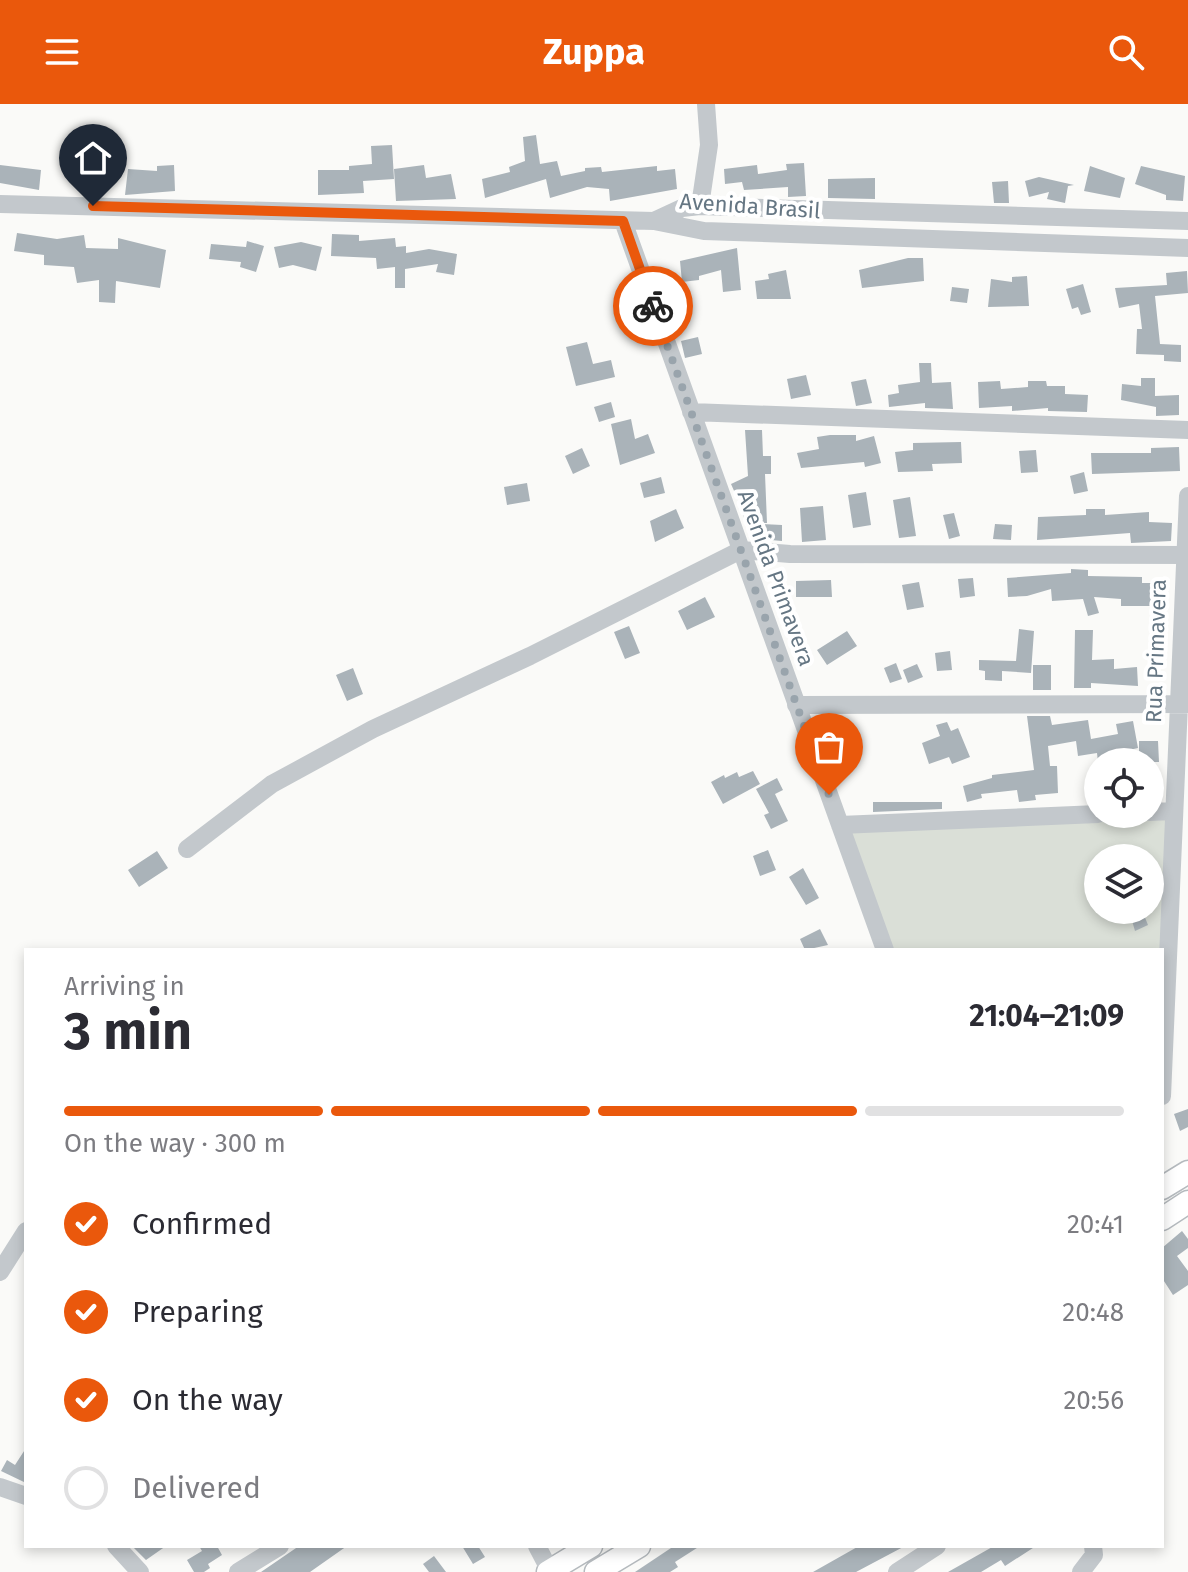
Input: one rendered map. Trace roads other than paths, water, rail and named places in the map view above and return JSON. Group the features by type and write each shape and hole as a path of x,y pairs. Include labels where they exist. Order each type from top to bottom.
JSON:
{"main road":[{"path":"1164,1187 1188,1172"},
{"path":"1164,1218 1188,1202"},
{"path":"549,1571 588,1548"},
{"path":"596,1572 636,1548"}],"street":[{"path":"700,206 709,145 706,104"},
{"path":"0,204 654,221"},
{"name":"Avenida Brasil","path":"654,221 682,208 700,206 1188,221"},
{"path":"1012,241 1013,216"},
{"name":"Avenida Primavera","path":"623,221 884,948"},
{"name":"Avenida Brasil","path":"654,221 704,231 1188,248"},
{"path":"691,412 1188,430"},
{"name":"Rua Primavera","path":"1164,986 1179,858 1172,811 1183,704 1188,496"},
{"path":"187,849 272,784 373,729 530,656 741,550 790,554 1186,555"},
{"path":"796,705 1183,704"},
{"path":"1164,811 1172,811"},
{"path":"840,825 1084,815"},
{"path":"0,1272 24,1234"},
{"path":"0,1487 24,1495"},
{"path":"118,1548 140,1572"},
{"path":"238,1572 277,1548"},
{"path":"538,1548 549,1571"},
{"path":"897,1572 934,1548"},
{"path":"1081,1572 1094,1555 1093,1548"}]}
